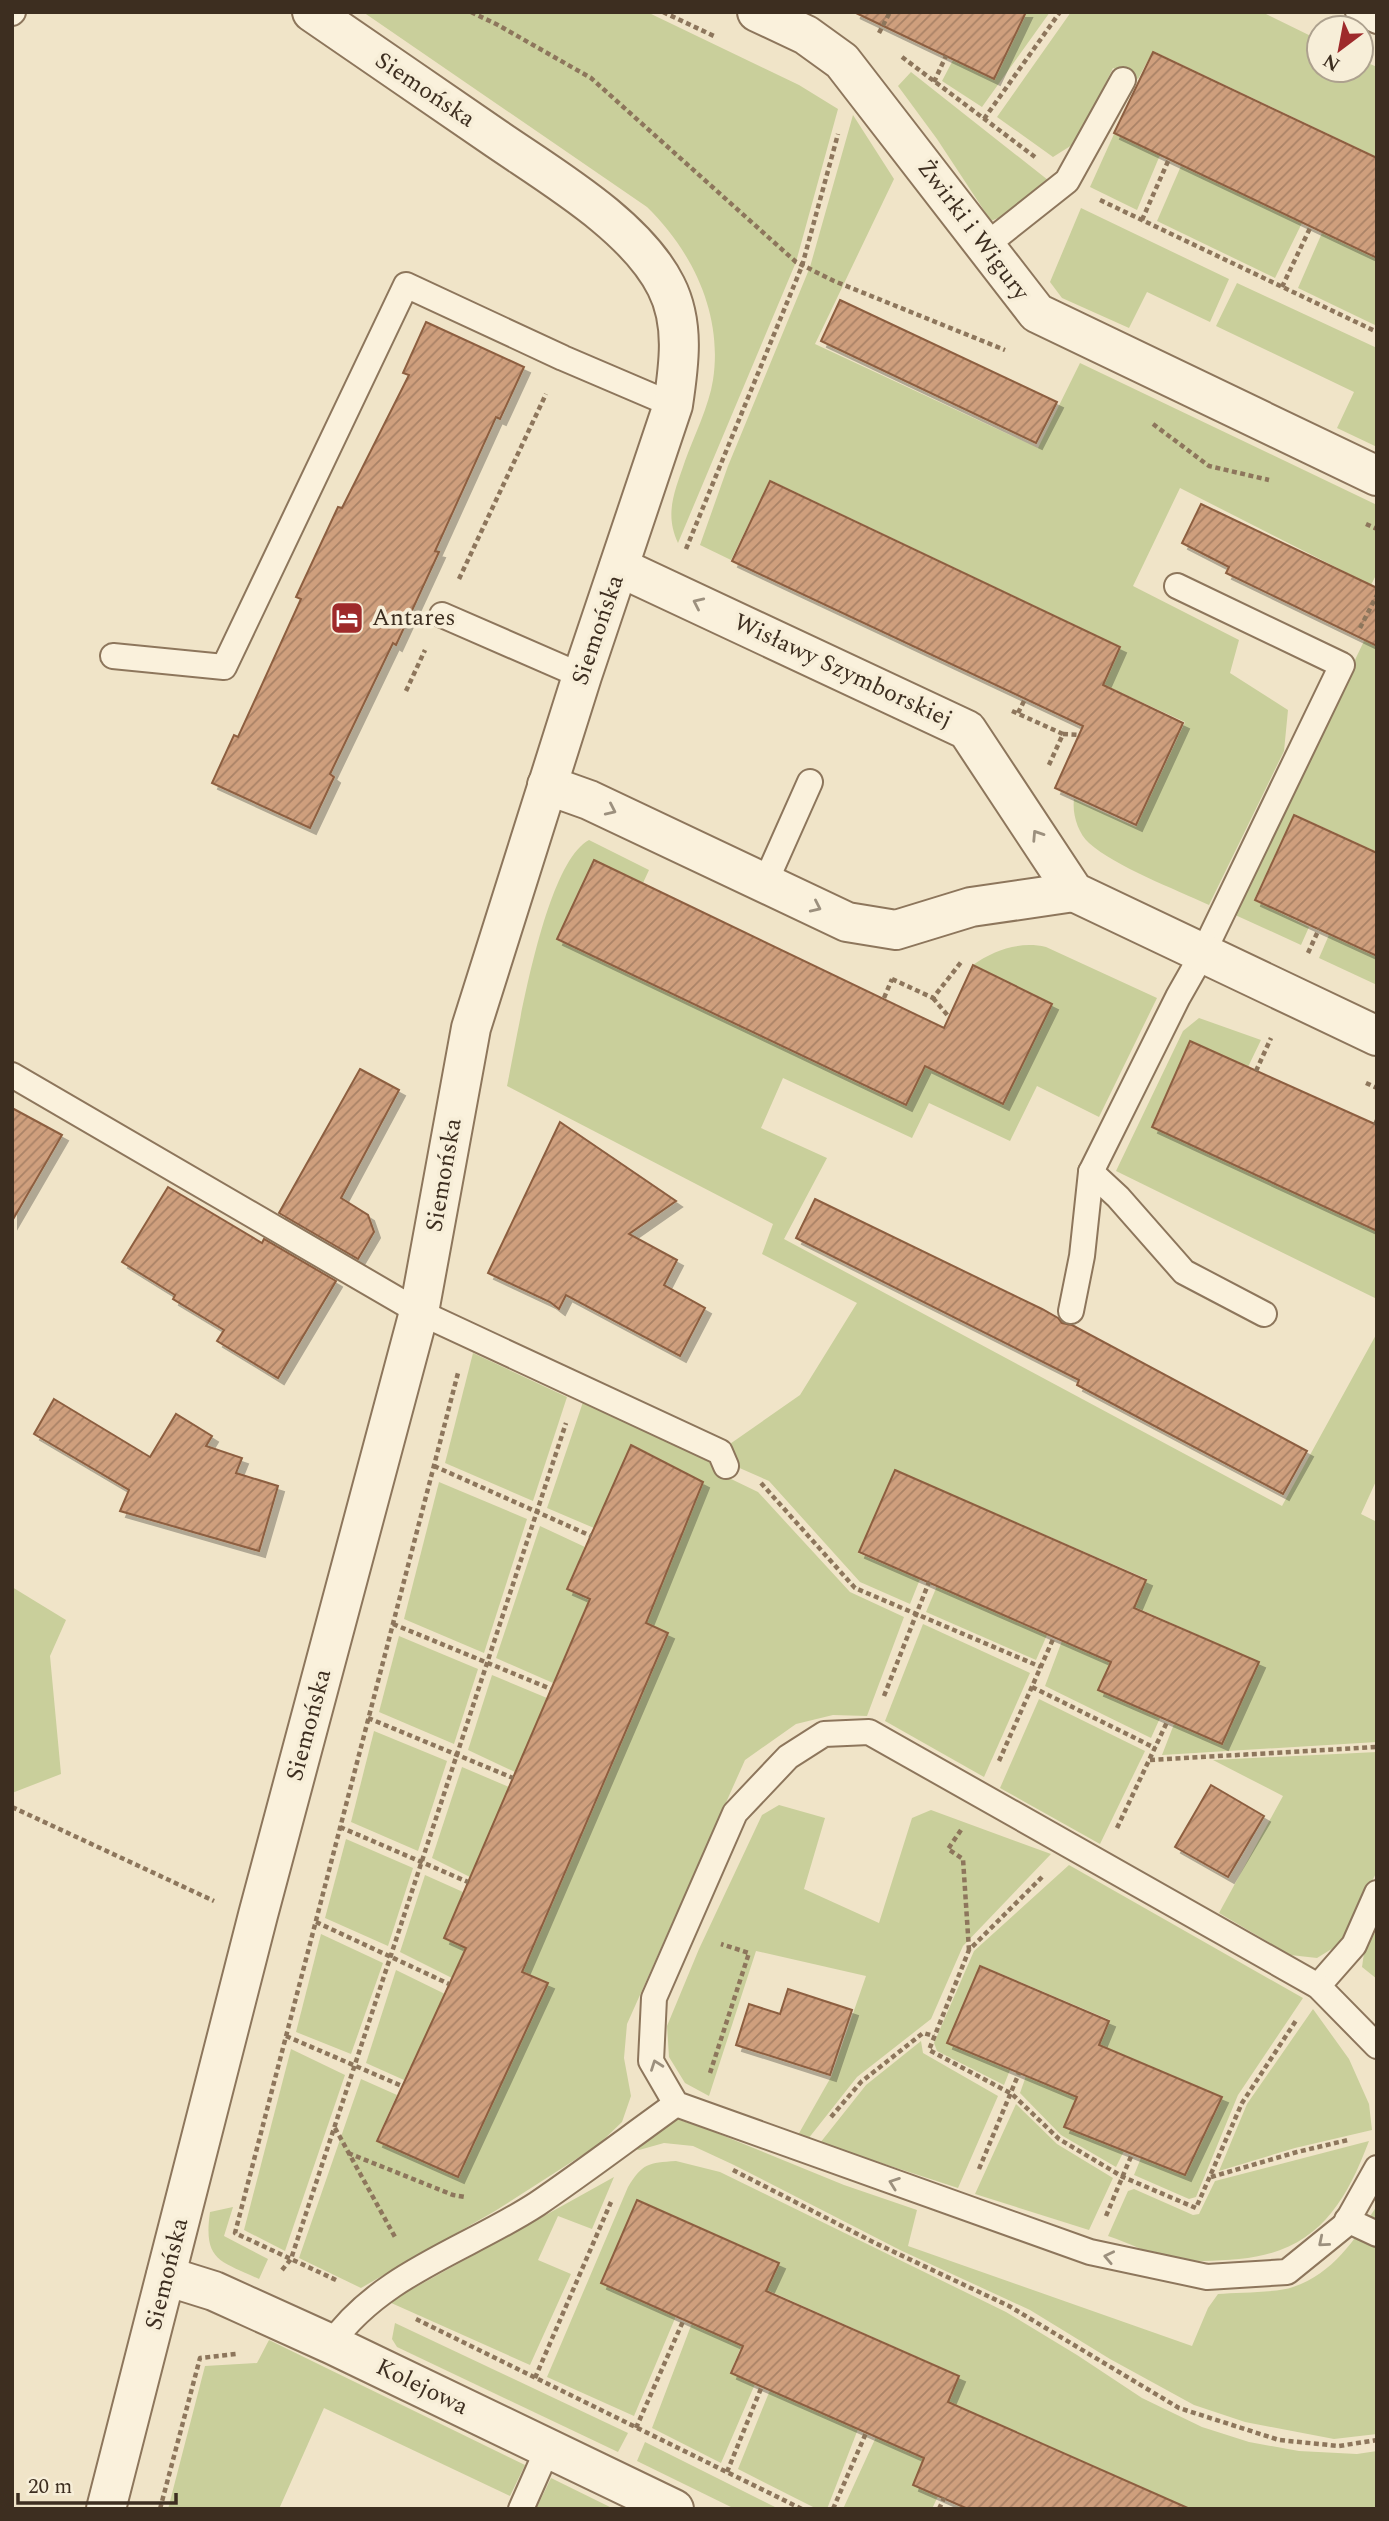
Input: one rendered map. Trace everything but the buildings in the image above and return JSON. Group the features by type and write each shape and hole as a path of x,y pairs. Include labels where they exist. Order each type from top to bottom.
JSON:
{"street":[{"name":"Siemońska","path":"106,2509 258,1914 419,1312 471,1028 582,676 673,405 680,362 679,327 667,287 645,253 611,221 545,172 312,12"},
{"name":"Żwirki i Wigury","path":"757,12 806,35 842,61 1037,313 1377,475"},
{"name":"Wisławy Szymborskiej","path":"619,567 968,730 1074,892"},
{"path":"547,785 589,800 847,922 897,930 971,906 1074,892 1377,1036"},
{"name":"Kolejowa","path":"166,2276 214,2291 331,2344 674,2509"}],"lane":[{"path":"1359,12 1377,21"},
{"path":"985,246 1067,181 1123,80"},
{"path":"113,656 224,667 406,285 563,358 673,405"},
{"path":"1071,1311 1082,1256 1091,1172 1178,997 1203,953 1342,665 1177,586"},
{"path":"442,615 523,648 582,676"},
{"path":"765,883 810,782"},
{"path":"12,1075 419,1312 720,1452 726,1466"},
{"path":"1091,1172 1118,1197 1184,1272 1264,1314"},
{"path":"1377,2046 1318,1986 869,1732 824,1734 788,1757 735,1813 654,1998 651,2061 687,2108 1090,2252 1207,2277 1287,2272 1345,2225 1377,2168"},
{"path":"1318,1986 1354,1945 1377,1894"},
{"path":"331,2344 346,2323 374,2298 414,2272 535,2204 687,2108"},
{"path":"1347,2220 1377,2234"},
{"path":"521,2509 548,2448"}],"path":[{"path":"471,12 591,78 802,265 1008,351"},
{"path":"663,12 722,40"},
{"path":"984,119 1060,12"},
{"path":"934,82 946,56"},
{"path":"685,551 802,265 841,121"},
{"path":"1142,220 1169,159"},
{"path":"1282,287 1311,226"},
{"path":"406,691 563,358"},
{"path":"1142,417 1209,466 1264,478 1276,484"},
{"path":"1357,520 1377,529"},
{"path":"1018,713 1025,699"},
{"path":"1063,734 1079,735"},
{"path":"1304,960 1319,929"},
{"path":"933,998 958,964 969,955"},
{"path":"881,974 933,998 949,1017"},
{"path":"884,998 892,979"},
{"path":"1256,1071 1269,1037 1283,1044"},
{"path":"1365,1083 1377,1088"},
{"path":"467,1335 235,2233 374,2298 802,2509"},
{"path":"291,2259 565,1426"},
{"path":"434,1466 591,1536"},
{"path":"764,1485 855,1588 1041,1667"},
{"path":"869,1732 929,1582"},
{"path":"393,1624 551,1689"},
{"path":"968,1950 963,1859 948,1849 983,1796 1054,1637"},
{"path":"1032,1688 1155,1748"},
{"path":"368,1718 513,1779"},
{"path":"1100,1863 1168,1720"},
{"path":"1150,1760 1377,1747"},
{"path":"12,1807 229,1908 258,1914"},
{"path":"340,1828 468,1882"},
{"path":"1067,1844 1060,1859 968,1950 929,2050 1012,2094 1059,2139 1123,2177 1196,2208 1242,2103 1318,1986"},
{"path":"316,1922 449,1984"},
{"path":"683,1932 749,1953 687,2108"},
{"path":"809,2152 814,2137 861,2082 923,2033 934,2036"},
{"path":"286,2036 402,2086"},
{"path":"962,2207 1019,2073"},
{"path":"335,2128 414,2272"},
{"path":"1210,2178 1297,2152 1358,2138"},
{"path":"348,2153 453,2195 535,2204"},
{"path":"1090,2252 1132,2154"},
{"path":"726,2167 875,2243 1009,2306 1180,2408 1279,2440 1339,2446 1377,2440"},
{"path":"535,2378 614,2197"},
{"path":"636,2428 684,2319"},
{"path":"160,2509 200,2358"},
{"path":"727,2472 762,2386"},
{"path":"833,2509 866,2433"},
{"path":"939,2509 944,2498"}],"green space":[{"path":"363,12 647,12 799,85 838,109 796,262 678,543 671,512 678,482 708,400 715,356 709,309 691,264 647,207"},
{"path":"1027,12 1050,12 982,107 942,81 953,60 995,79"},
{"path":"1071,12 1262,12 1305,33 1305,84 1375,84 1375,66 1377,67 1377,157 1153,51 1138,79 1113,68 1082,131 1072,145 1053,157 997,117"},
{"path":"911,72 1053,184 1022,208 991,221 898,86"},
{"path":"853,115 894,179 815,344 1038,448 1080,363 1377,505 1377,573 1371,585 1180,488 1133,586 1239,640 1230,673 1288,710 1284,751 1209,905 1114,861 1089,843 1077,823 1074,799 1136,827 1185,722 1104,685 1121,647 770,480 731,560 700,545 728,466 810,267"},
{"path":"1114,134 1160,155 1137,210 1090,187"},
{"path":"1181,166 1302,223 1275,278 1157,221"},
{"path":"1081,208 1229,279 1210,322 1147,292 1129,328 1062,298 1050,282"},
{"path":"1322,233 1377,259 1377,326 1298,288"},
{"path":"1237,283 1377,348 1377,447 1337,428 1354,392 1216,326"},
{"path":"1377,614 1377,852 1294,814 1254,900 1309,927 1301,945 1233,914"},
{"path":"589,840 649,870 643,883 594,860 557,940 906,1106 925,1067 1004,1104 1052,1004 973,965 998,951 1027,945 1046,947 1157,998 1099,1117 1037,1086 1010,1141 929,1103 912,1138 783,1078 761,1128 827,1158 784,1239 1282,1506 1377,1333 1377,1479 1361,1514 1377,1522 1377,1742 1162,1755 1174,1724 1223,1744 1259,1662 1135,1607 1147,1579 895,1470 858,1553 920,1579 910,1604 860,1582 769,1481 735,1466 727,1446 800,1395 857,1303 762,1254 773,1224 507,1086 526,992 546,915 573,855"},
{"path":"1329,935 1377,957 1377,985 1319,958"},
{"path":"1199,1018 1261,1040 1248,1067 1190,1041 1151,1127 1377,1231 1377,1299 1116,1171 1183,1031"},
{"path":"473,1353 567,1397 533,1501 445,1463"},
{"path":"583,1402 718,1466 729,1478 758,1492 850,1592 904,1617 867,1716 833,1715 796,1724 745,1760 627,2024 624,2058 631,2096 622,2122 598,2145 495,2211 361,2288 299,2258 361,2079 397,2095 376,2141 459,2177 548,1983 523,1972 669,1633 646,1623 703,1482 631,1444 594,1528 547,1508"},
{"path":"439,1482 527,1519 484,1653 404,1619"},
{"path":"540,1526 585,1547 566,1589 589,1600 553,1683 496,1658"},
{"path":"937,1586 1047,1635 1036,1660 926,1612"},
{"path":"12,1587 66,1620 50,1656 61,1774 12,1793"},
{"path":"923,1624 1030,1673 984,1777 885,1721"},
{"path":"399,1636 478,1669 454,1744 379,1712"},
{"path":"1062,1641 1110,1662 1099,1690 1160,1718 1151,1738 1045,1686"},
{"path":"492,1675 547,1698 515,1772 468,1750"},
{"path":"1039,1699 1145,1751 1100,1844 1000,1788"},
{"path":"374,1731 447,1761 418,1851 351,1822"},
{"path":"1377,1752 1377,1871 1343,1942 1317,1958 1290,1955 1219,1913 1283,1796 1213,1760"},
{"path":"462,1767 509,1787 470,1877 432,1858"},
{"path":"779,1805 825,1818 804,1889 879,1923 912,1818 931,1810 1051,1854 963,1946 931,2019 857,2077 808,2139 798,2135 831,2077 866,1976 756,1951 709,2096 685,2083 669,2057 667,2026 699,1949 762,1815"},
{"path":"346,1839 413,1868 388,1946 325,1918"},
{"path":"1069,1865 1303,1998 1238,2095 1196,2197 1189,2199 1134,2175 1141,2158 1186,2175 1223,2097 1100,2045 1110,2020 980,1965 947,2043 1010,2070 1004,2085 937,2051 934,2043 974,1951"},
{"path":"425,1875 463,1892 444,1938 466,1948 452,1978 400,1952"},
{"path":"1377,1929 1377,1979 1362,1967 1364,1953"},
{"path":"321,1934 383,1963 351,2054 296,2032"},
{"path":"396,1970 445,1994 404,2080 366,2063"},
{"path":"1313,2009 1349,2059 1369,2104 1372,2130 1295,2148 1219,2171 1247,2104"},
{"path":"921,2041 923,2053 998,2096 958,2188 820,2143 866,2085"},
{"path":"291,2049 345,2075 285,2251 244,2230"},
{"path":"1026,2076 1076,2097 1064,2127 1124,2151 1116,2167 1061,2135 1020,2093"},
{"path":"1016,2104 1057,2144 1113,2178 1089,2230 975,2194"},
{"path":"676,2119 844,2185 917,2210 908,2246 1192,2346 1208,2308 1218,2294 1277,2290 1307,2281 1342,2254 1377,2206 1377,2434 1334,2439 1245,2422 1194,2405 1110,2359 1030,2310 900,2250 693,2146 664,2143 639,2150 632,2148"},
{"path":"1369,2141 1349,2186 1337,2205 1307,2236 1288,2247 1265,2255 1239,2259 1190,2261 1157,2255 1108,2236 1128,2191 1134,2189 1193,2215 1199,2214 1215,2181"},
{"path":"676,2161 720,2172 1006,2312 1142,2398 1202,2427 1249,2442 1299,2451 1357,2454 1377,2451 1377,2509 1190,2509 948,2402 960,2376 767,2290 778,2262 638,2200 601,2283 676,2316 634,2416 547,2377 628,2187 647,2166"},
{"path":"614,2177 592,2229 558,2216 538,2260 571,2274 530,2365 389,2302"},
{"path":"233,2207 224,2236 268,2259 259,2279 225,2263 212,2250 208,2228 210,2212"},
{"path":"395,2323 628,2433 618,2452 397,2347 392,2339"},
{"path":"692,2323 742,2345 730,2373 755,2384 721,2463 652,2428"},
{"path":"269,2340 525,2465 510,2496 324,2408 279,2509 168,2509 205,2366 257,2363"},
{"path":"770,2390 858,2429 827,2509 817,2509 738,2469"},
{"path":"876,2437 924,2459 913,2485 938,2496 932,2509 843,2509"},
{"path":"645,2442 779,2509 735,2509 637,2461"},
{"path":"551,2478 614,2509 536,2509"}],"place":[{"name":"Antares","path":"347,618"}]}
